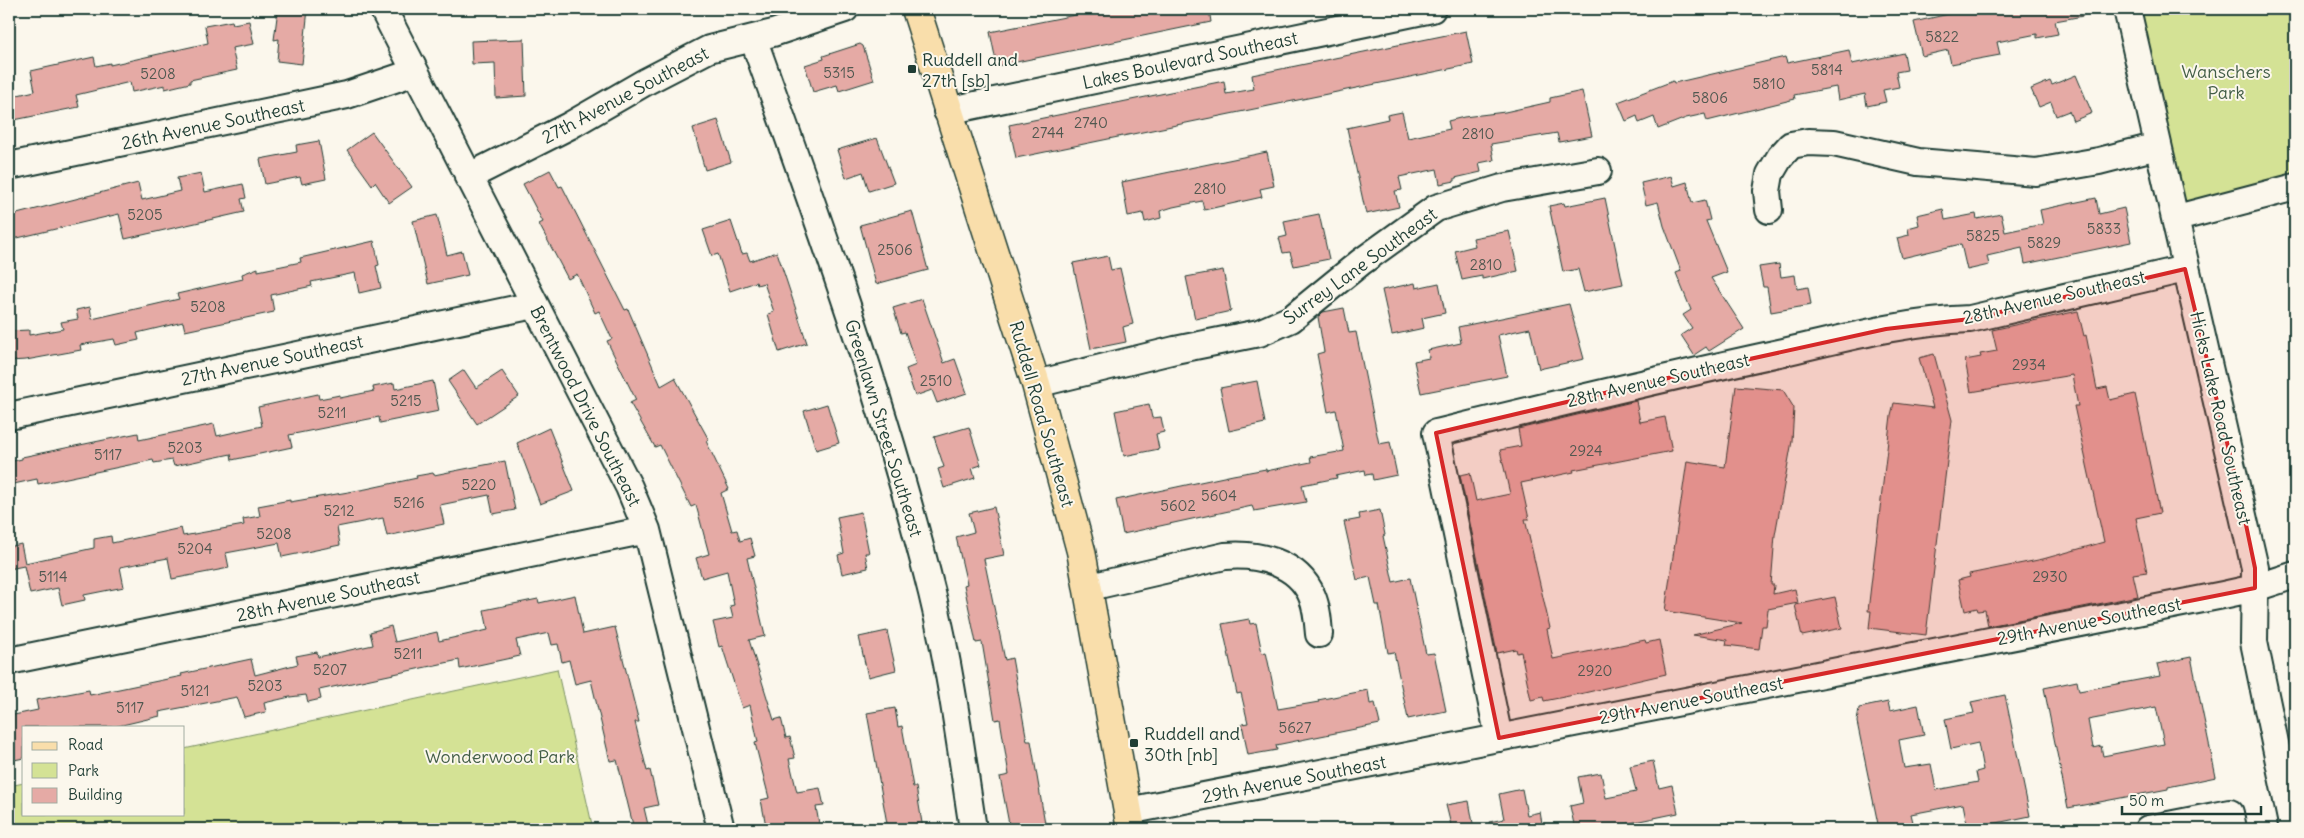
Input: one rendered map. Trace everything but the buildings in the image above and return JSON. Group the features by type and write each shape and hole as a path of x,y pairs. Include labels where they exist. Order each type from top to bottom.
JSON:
{"main road":[{"name":"Ruddell Road Southeast","path":"916,9 947,111 1036,384 1090,586 1129,820"}],"street":[{"name":"Brentwood Drive Southeast","path":"383,9 629,487 647,530 721,829"},
{"name":"27th Avenue Southeast","path":"468,177 570,126 647,81 709,49 753,38 845,9"},
{"name":"Lakes Boulevard Southeast","path":"947,111 1432,9"},
{"name":"Hicks Lake Road Southeast","path":"2127,9 2255,568 2254,642 2293,829"},
{"name":"Greenlawn Street Southeast","path":"753,38 837,273 906,496 932,595 948,668 973,829"},
{"name":"26th Avenue Southeast","path":"9,166 347,96 415,72"},
{"path":"1769,210 1768,191 1770,174 1791,144 1808,142 1834,143 1918,162 2036,172 2158,146"},
{"name":"Surrey Lane Southeast","path":"1036,384 1175,350 1259,333 1291,319 1361,262 1436,208 1502,188 1598,171"},
{"path":"2176,218 2295,187"},
{"name":"28th Avenue Southeast","path":"1499,738 1436,433 1727,364 1886,329 1943,320 1970,318 2186,269"},
{"name":"27th Avenue Southeast","path":"9,416 534,305"},
{"name":"28th Avenue Southeast","path":"9,661 647,530"},
{"path":"1090,586 1224,556 1244,554 1264,558 1283,566 1298,577 1311,593 1317,609 1319,634"},
{"name":"29th Avenue Southeast","path":"1129,820 1499,738 2255,588 2295,575"},
{"path":"2148,829 2230,813 2233,829"}],"highlighted area":[{"path":"2185,269 2240,496 2255,568 2255,588 1499,738 1436,433 1727,364 1886,329 1970,319"}],"green space":[{"name":"Wanschers Park","path":"2140,9 2295,9 2295,199 2186,224"},
{"name":"Wonderwood Park","path":"557,669 593,829 9,829 9,786 22,783 22,816 185,816 185,749"}],"place":[{"name":"Ruddell and 27th [sb]","path":"912,69"},
{"name":"Ruddell and 30th [nb]","path":"1134,743"}]}
